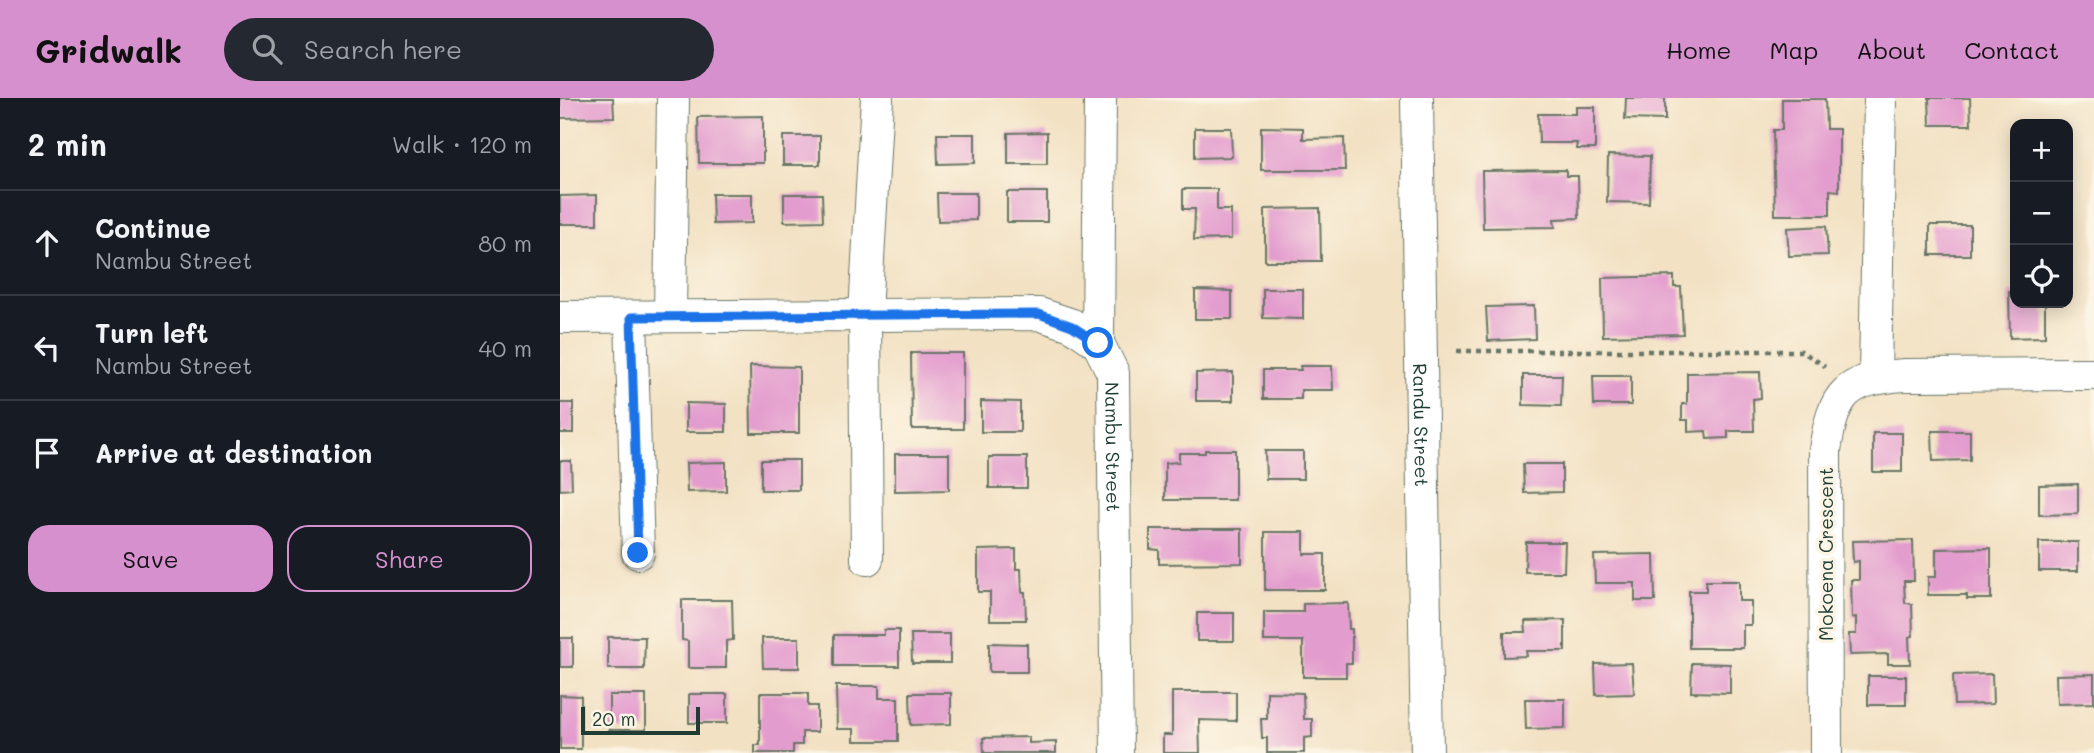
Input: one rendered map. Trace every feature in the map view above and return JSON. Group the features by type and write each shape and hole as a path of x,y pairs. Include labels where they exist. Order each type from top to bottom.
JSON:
{"street":[{"path":"670,316 673,98"},
{"path":"867,559 865,314 877,98"},
{"path":"1098,343 1100,98"},
{"name":"Randu Street","path":"1417,98 1427,753"},
{"path":"1880,98 1864,381 1905,375 2094,374"},
{"path":"560,317 1039,314 1072,326 1098,343"},
{"path":"631,317 638,553"},
{"name":"Nambu Street","path":"1098,343 1113,373 1117,753"},
{"name":"Mokoena Crescent","path":"1826,753 1825,450 1829,424 1838,402 1864,381"}],"path":[{"path":"1421,352 1801,351 1864,381"}],"building":[{"path":"560,98 613,98 614,117 560,118"},
{"path":"1626,98 1665,98 1665,120 1625,119"},
{"path":"1929,98 1970,98 1971,125 1930,125"},
{"path":"1782,99 1825,99 1826,129 1839,129 1839,191 1830,190 1830,215 1775,215 1773,130 1782,130"},
{"path":"1576,107 1595,107 1595,149 1576,149 1577,143 1539,143 1538,114 1576,114"},
{"path":"763,116 763,163 699,163 698,117"},
{"path":"1261,127 1303,128 1303,139 1344,138 1345,170 1261,170"},
{"path":"1195,128 1231,128 1232,157 1195,158"},
{"path":"1047,132 1047,164 1008,164 1008,133"},
{"path":"937,134 975,134 975,163 938,164"},
{"path":"783,136 820,136 820,165 783,165"},
{"path":"1608,155 1650,156 1649,203 1607,202"},
{"path":"1566,170 1566,176 1578,176 1579,218 1554,219 1555,227 1483,228 1482,171"},
{"path":"1183,189 1217,189 1217,210 1231,210 1231,239 1194,240 1195,209 1183,209"},
{"path":"1007,192 1047,192 1047,222 1007,222"},
{"path":"937,193 976,193 976,220 938,221"},
{"path":"712,194 752,194 752,223 713,224"},
{"path":"784,194 822,194 823,221 784,222"},
{"path":"597,195 597,224 560,224 560,196"},
{"path":"1320,208 1321,261 1265,261 1265,209"},
{"path":"1930,225 1970,225 1970,255 1930,255"},
{"path":"1826,226 1828,255 1789,256 1787,228"},
{"path":"1674,276 1674,287 1681,287 1683,334 1603,336 1602,278"},
{"path":"1263,289 1303,289 1303,319 1263,318"},
{"path":"1195,290 1232,291 1232,319 1195,319"},
{"path":"2009,292 2010,308 2045,308 2045,337 2010,338"},
{"path":"1534,306 1535,339 1488,341 1486,307"},
{"path":"911,353 963,353 963,429 912,429"},
{"path":"750,366 799,367 799,433 751,433"},
{"path":"1300,366 1332,366 1333,390 1301,390 1301,399 1263,399 1263,370 1301,370"},
{"path":"1233,372 1233,401 1196,401 1196,373"},
{"path":"1760,372 1761,398 1753,399 1754,431 1728,431 1728,438 1707,439 1706,431 1688,432 1688,420 1682,420 1682,404 1687,404 1687,373"},
{"path":"1523,375 1562,375 1561,406 1523,405"},
{"path":"1593,376 1631,376 1631,405 1594,405"},
{"path":"981,401 1020,402 1020,432 981,432"},
{"path":"560,403 573,403 573,433 560,433"},
{"path":"686,403 726,404 726,432 686,432"},
{"path":"1932,431 1970,431 1970,460 1933,461"},
{"path":"1873,433 1902,433 1902,472 1873,472"},
{"path":"1205,450 1235,450 1235,500 1165,500 1165,463 1179,462 1179,453 1205,453"},
{"path":"1265,451 1303,451 1303,479 1266,479"},
{"path":"895,454 949,454 949,490 895,491"},
{"path":"989,457 1027,457 1027,488 989,488"},
{"path":"761,460 799,460 799,490 761,490"},
{"path":"560,461 571,461 572,489 560,490"},
{"path":"726,462 726,491 687,492 686,463"},
{"path":"1523,464 1562,464 1562,492 1524,493"},
{"path":"2078,484 2078,514 2039,515 2039,485"},
{"path":"1150,529 1242,529 1242,563 1159,564 1159,550 1150,549"},
{"path":"1265,532 1304,532 1304,554 1325,554 1325,590 1265,590"},
{"path":"1913,540 1914,581 1904,581 1905,603 1912,604 1910,664 1888,664 1888,654 1850,655 1849,634 1856,634 1856,617 1852,618 1851,580 1859,580 1859,561 1853,562 1852,541"},
{"path":"1526,542 1565,542 1564,572 1525,572"},
{"path":"2039,542 2078,542 2078,571 2039,571"},
{"path":"1991,548 1991,599 1967,599 1967,595 1928,595 1928,577 1936,577 1936,549"},
{"path":"1016,549 1016,569 1021,569 1022,592 1025,592 1026,620 990,620 990,592 978,592 978,550"},
{"path":"1654,554 1655,601 1635,601 1635,583 1595,583 1594,555"},
{"path":"1706,581 1739,581 1739,601 1751,601 1751,625 1743,625 1743,648 1689,648 1689,591 1706,591"},
{"path":"682,600 732,600 733,640 726,641 726,668 688,668 688,641 682,640"},
{"path":"1348,603 1349,629 1352,629 1352,663 1346,663 1346,677 1303,677 1303,641 1264,641 1264,612 1303,612 1303,604"},
{"path":"1197,613 1234,613 1234,641 1197,641"},
{"path":"1565,620 1565,651 1526,651 1527,656 1504,657 1504,632 1526,632 1525,621"},
{"path":"884,630 899,630 899,666 834,666 834,635 884,635"},
{"path":"911,634 950,634 950,663 912,663"},
{"path":"608,637 645,637 644,669 608,669"},
{"path":"560,638 573,638 573,667 560,667"},
{"path":"762,638 799,638 799,668 763,668"},
{"path":"989,643 1027,644 1027,672 989,672"},
{"path":"1632,663 1634,694 1596,695 1595,664"},
{"path":"1692,663 1730,664 1730,693 1691,692"},
{"path":"1992,674 1993,704 1954,705 1953,675"},
{"path":"2094,674 2094,703 2057,704 2056,675"},
{"path":"1868,676 1906,676 1906,705 1868,705"},
{"path":"836,686 879,686 879,698 898,698 898,741 854,741 854,729 837,729"},
{"path":"1172,692 1236,692 1236,721 1199,720 1200,753 1163,753 1163,735 1172,735"},
{"path":"1267,692 1303,693 1304,719 1312,719 1312,737 1304,738 1304,753 1267,753 1267,738 1262,738 1261,719 1267,719"},
{"path":"760,693 808,693 808,706 817,706 817,732 802,732 802,745 793,745 793,753 755,753 755,745 760,745"},
{"path":"910,693 951,693 951,724 911,725"},
{"path":"689,694 727,694 727,723 689,723"},
{"path":"560,695 581,696 581,749 560,749"},
{"path":"609,695 646,695 646,730 609,730"},
{"path":"1525,699 1565,699 1565,728 1526,729"},
{"path":"1029,737 1029,743 1056,742 1056,753 984,753 983,738"}],"route":[{"path":"638,553 631,317 1039,314 1072,326 1098,343"}]}
